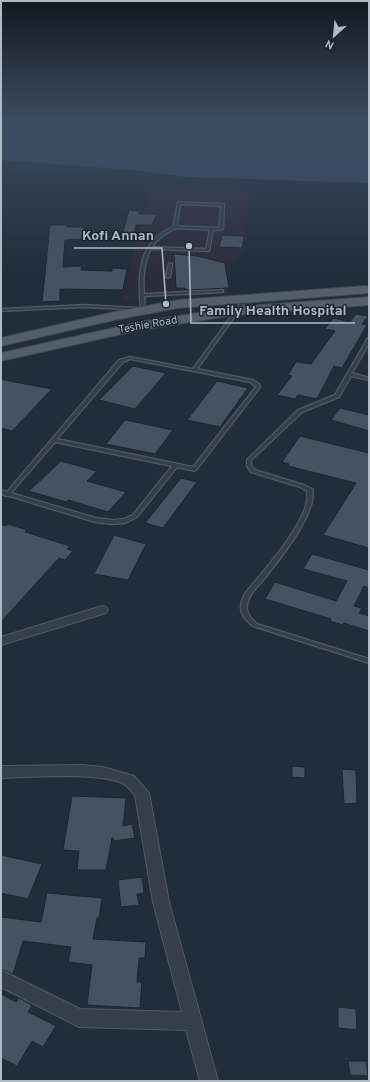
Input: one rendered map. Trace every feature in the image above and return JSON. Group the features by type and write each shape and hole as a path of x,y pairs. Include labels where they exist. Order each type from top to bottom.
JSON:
{"main road":[{"name":"Teshie Road","path":"1,342 143,309 246,297 369,289"},
{"name":"Teshie Road","path":"1,357 140,326 235,311 369,301"}],"street":[{"path":"1,641 102,610"},
{"path":"1,772 82,771 103,773 129,780 142,794 161,902 209,1081"},
{"path":"1,978 79,1018 192,1021"}],"lane":[{"path":"1,310 84,306 143,309 140,277 143,263 147,252 159,236 175,228 220,229 223,205 179,203 175,228"},
{"path":"151,248 208,250 212,228"},
{"path":"168,277 170,264"},
{"path":"141,296 222,291"},
{"path":"194,370 246,297"},
{"path":"369,339 336,396 300,411 249,460 249,466 253,471 302,486 310,490 311,496 295,532 246,597 243,605 243,612 247,619 255,624 369,661"},
{"path":"7,495 52,440 120,361 130,358 194,370 251,381 256,383 258,387 196,468 191,470 52,440"},
{"path":"350,374 369,379"},
{"path":"1,492 96,520 112,522 125,521 135,516 175,466"}],"shaded area":[{"path":"152,187 250,192 243,251 231,265 228,294 123,300 144,209"}],"water":[{"path":"143,171 369,171 369,183 189,177"}],"building":[{"path":"129,210 140,211 139,214 157,214 152,225 136,225 132,242 120,242"},
{"path":"50,225 84,227 84,239 65,240 63,267 82,266 81,270 112,271 112,268 127,269 123,290 60,289 60,301 42,302"},
{"path":"222,235 244,236 242,248 219,247"},
{"path":"174,254 198,256 225,263 229,288 188,290 184,288 176,288"},
{"path":"356,314 368,316 362,324 367,325 342,368 334,366 317,399 298,395 295,399 277,395 292,376 288,375 296,362 311,364 335,331 325,329 333,318 350,322"},
{"path":"133,366 166,373 135,409 99,400"},
{"path":"1,379 52,389 12,431 1,428"},
{"path":"217,381 248,388 220,427 187,420"},
{"path":"340,408 369,415 369,431 331,420"},
{"path":"125,420 173,430 155,454 106,444"},
{"path":"300,436 369,453 369,548 323,535 356,483 288,466 289,464 282,462"},
{"path":"61,461 97,471 87,481 126,492 108,512 68,500 66,502 29,491"},
{"path":"181,478 197,482 163,528 145,523"},
{"path":"8,524 27,530 25,532 70,546 67,549 73,551 65,560 59,558 1,622 1,525 6,526"},
{"path":"114,535 146,544 128,580 94,574"},
{"path":"312,554 369,570 369,588 364,586 354,606 362,608 359,613 369,616 369,631 344,623 343,625 330,621 331,619 265,599 275,582 336,601 347,581 303,569"},
{"path":"292,766 305,767 305,778 292,777"},
{"path":"342,769 356,770 357,803 344,804"},
{"path":"72,796 126,798 123,826 132,824 135,838 114,841 112,838 106,870 77,870 79,851 63,850"},
{"path":"1,855 42,864 28,899 1,893"},
{"path":"142,877 144,893 137,894 139,905 121,907 118,880"},
{"path":"47,893 102,898 99,918 97,918 93,939 146,942 145,958 139,958 137,982 142,982 140,1008 87,1005 92,965 68,962 71,947 23,941 13,974 1,969 1,917 41,922"},
{"path":"1,994 16,1002 19,998 32,1005 28,1012 56,1026 43,1047 32,1041 17,1066 1,1058"},
{"path":"338,1007 356,1009 357,1030 338,1028"},
{"path":"348,1061 366,1061 368,1076 350,1075"}],"place":[{"name":"Family Health Hospital","path":"189,246"},
{"name":"Kofi Annan","path":"166,304"}]}
